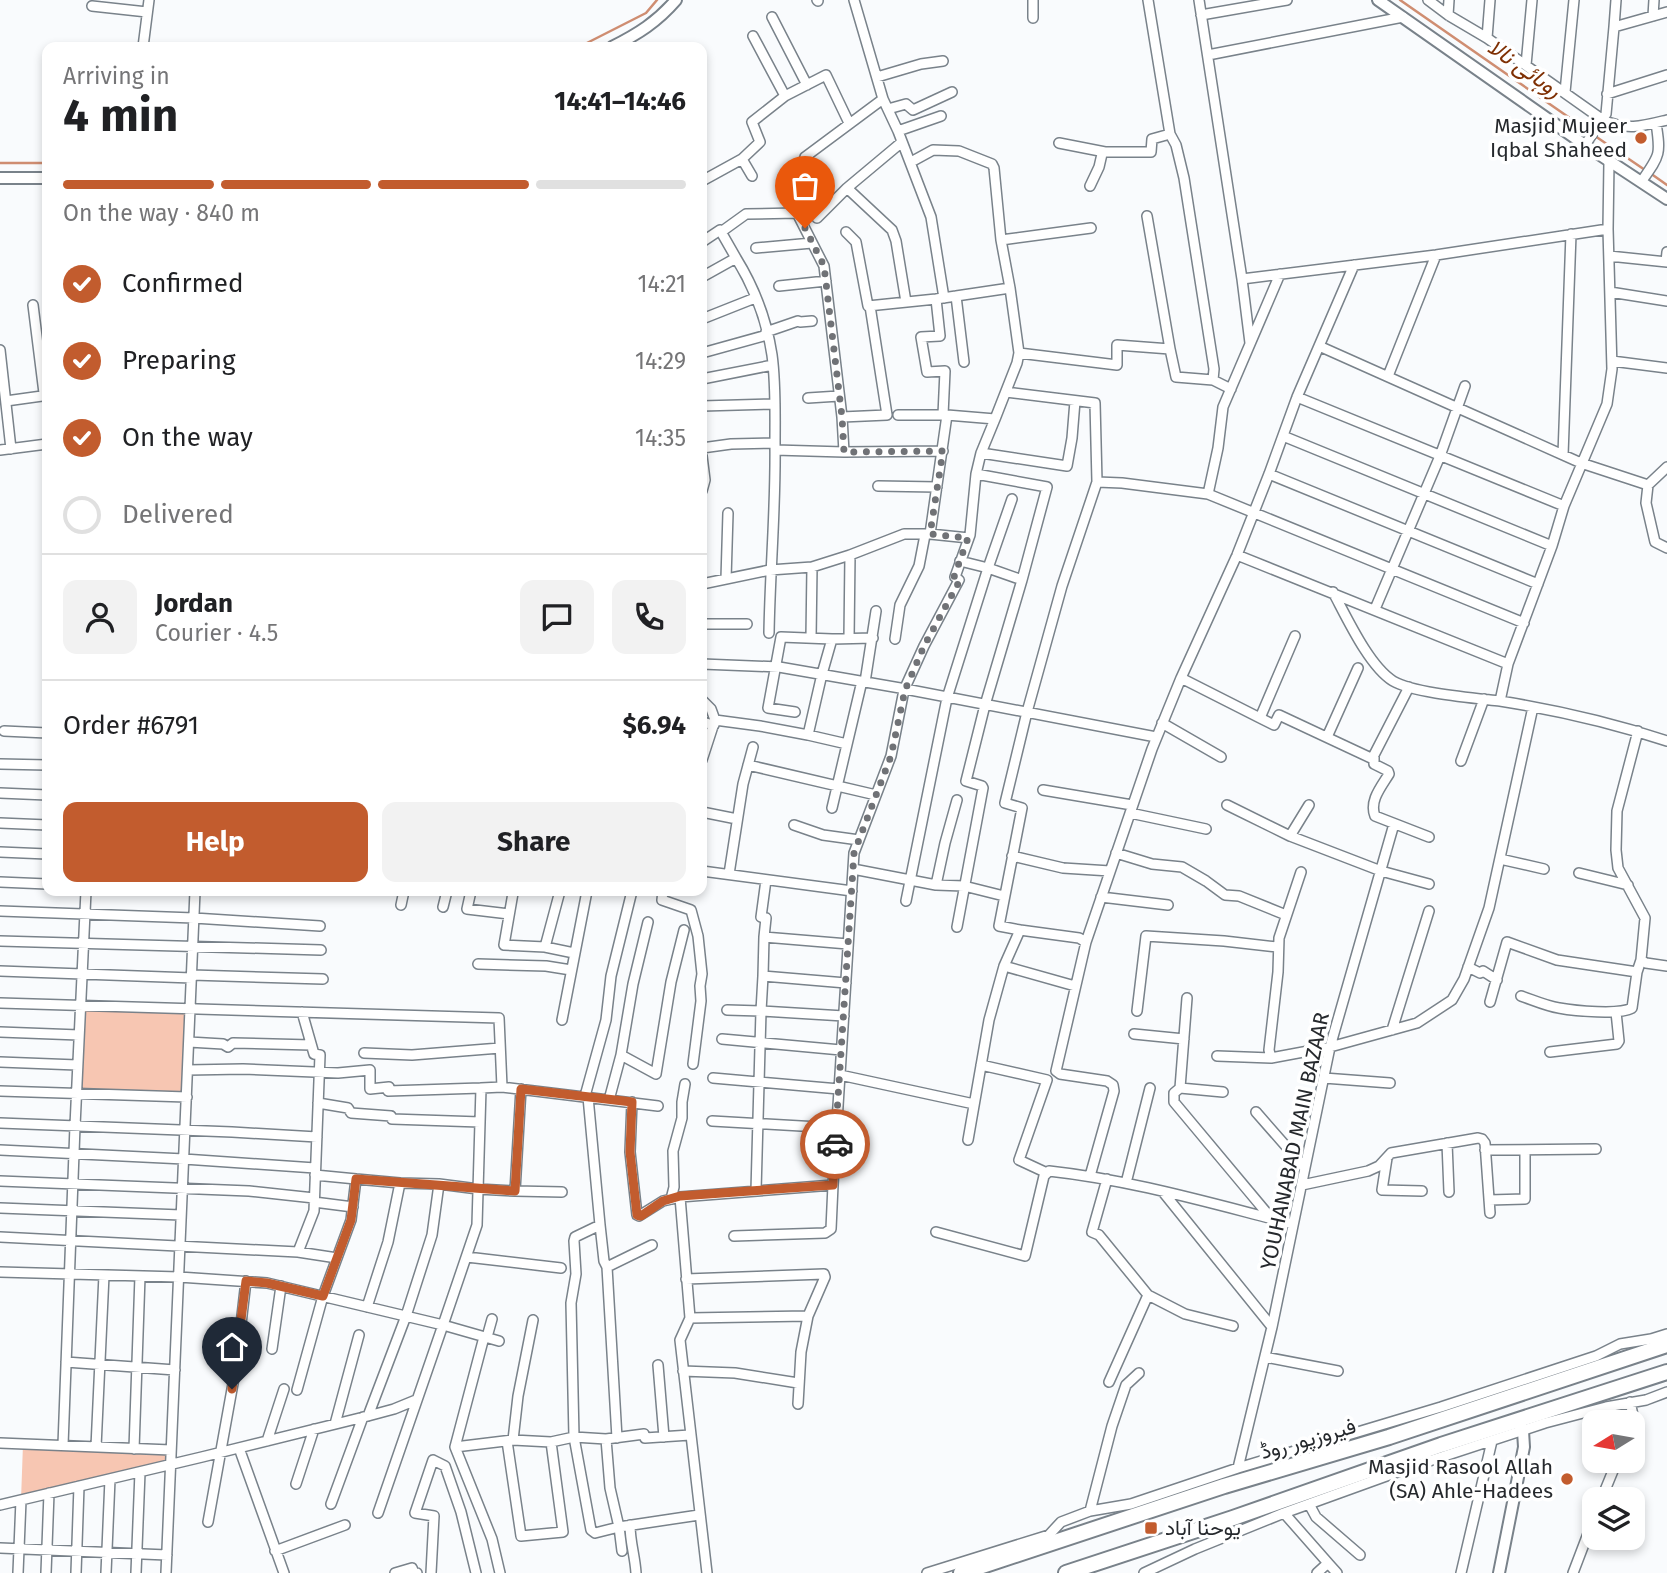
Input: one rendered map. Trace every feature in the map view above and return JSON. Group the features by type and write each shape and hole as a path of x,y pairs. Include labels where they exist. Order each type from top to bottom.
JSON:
{"main road":[{"name":"فیروزپور روڈ","path":"961,1573 1224,1486 1389,1437 1667,1345"},
{"path":"1066,1573 1259,1509 1369,1476 1667,1372"}],"street":[{"path":"144,42 149,0"},
{"path":"621,42 648,27 676,0"},
{"path":"854,0 883,99 911,162 931,217 940,299 940,336 921,337 927,372 945,370 943,451 937,487 919,566 900,606 895,639"},
{"path":"1033,0 1033,18"},
{"path":"1148,0 1170,134 1176,145 1184,178 1214,369 1213,380"},
{"path":"1199,0 1250,345"},
{"path":"1201,15 1287,0"},
{"path":"1378,0 1609,162 1642,180 1667,199"},
{"path":"1428,0 1526,65 1602,121 1633,127 1667,121"},
{"path":"1448,15 1450,0"},
{"path":"1487,38 1490,0"},
{"path":"1526,65 1532,0"},
{"path":"1564,92 1574,0"},
{"path":"1586,144 1606,114 1616,0"},
{"path":"1653,16 1654,0"},
{"path":"92,6 147,12"},
{"path":"1614,27 1667,12"},
{"path":"772,17 807,85"},
{"path":"1208,55 1402,17"},
{"path":"753,36 785,96"},
{"path":"877,77 921,64 943,61"},
{"path":"707,178 743,159 760,142 752,122 785,96 826,75 849,123"},
{"path":"1607,94 1667,75"},
{"path":"888,109 906,104 913,110 952,92"},
{"path":"707,239 746,214 797,213 825,182 805,157 883,99"},
{"path":"898,131 941,116"},
{"path":"1642,180 1654,163 1660,148 1656,123"},
{"path":"1059,144 1105,152 1151,152 1152,139 1170,134"},
{"path":"817,218 847,188 902,142"},
{"path":"734,1236 825,1233 831,1229 854,853 891,756 905,690 924,646 960,580 954,577 968,538 981,453 1019,353 992,164 959,151 933,150 911,162"},
{"path":"1090,186 1105,152"},
{"path":"743,159 752,176"},
{"path":"1500,701 1508,664 1564,506 1607,404 1612,361 1609,162"},
{"path":"0,178 42,178"},
{"path":"847,188 892,230 906,302"},
{"path":"797,213 824,266 844,452"},
{"path":"1147,216 1175,377 1213,380 1231,389"},
{"path":"1001,240 1091,228"},
{"path":"1242,279 1436,255 1608,229"},
{"path":"721,232 747,276 766,333 773,365 775,490 769,633"},
{"path":"842,417 887,415 870,306 867,304 856,242 846,232"},
{"path":"1563,455 1571,234"},
{"path":"756,248 812,243"},
{"path":"1609,256 1667,262 1667,251"},
{"path":"1388,376 1436,255"},
{"path":"707,274 736,258"},
{"path":"1090,1176 1114,1091 1113,1085 1056,1071 1086,942 1156,737 1237,555 1297,397 1354,265"},
{"path":"1208,494 1223,407 1280,274"},
{"path":"779,286 826,281"},
{"path":"870,306 1010,288"},
{"path":"1610,292 1667,301"},
{"path":"956,296 964,362"},
{"path":"707,316 755,298"},
{"path":"33,305 42,377"},
{"path":"707,351 798,321 812,321"},
{"path":"1019,353 1116,365 1117,345 1170,349"},
{"path":"1319,346 1581,463 1648,485"},
{"path":"0,350 10,449"},
{"path":"1612,361 1667,368"},
{"path":"707,378 773,365"},
{"path":"1375,609 1440,456 1465,386"},
{"path":"1006,392 1096,404 1097,482 1062,586 1005,803 1022,808 999,926 1079,938 1086,942"},
{"path":"6,401 42,396"},
{"path":"808,398 839,396"},
{"path":"1297,397 1564,506"},
{"path":"981,453 1067,467 1074,401"},
{"path":"707,406 775,404"},
{"path":"898,415 995,419"},
{"path":"1283,436 1552,545"},
{"path":"707,447 731,444 844,452 943,451"},
{"path":"0,450 42,445"},
{"path":"1667,467 1648,485 1646,503 1654,539 1667,548"},
{"path":"957,927 983,788 966,781 1047,487 976,474"},
{"path":"1269,474 1538,584"},
{"path":"1097,482 1208,494 1524,622"},
{"path":"878,486 937,487"},
{"path":"906,901 947,698 1012,499"},
{"path":"726,579 729,513"},
{"path":"707,583 771,570 812,567 904,534 968,538"},
{"path":"849,638 850,555"},
{"path":"1237,555 1508,664"},
{"path":"960,561 1022,580"},
{"path":"811,638 812,567"},
{"path":"1333,592 1351,627 1378,669 1395,682 1420,690 1533,707 1638,731 1667,741"},
{"path":"832,808 864,681 876,611"},
{"path":"707,624 747,624"},
{"path":"1260,718 1295,636"},
{"path":"795,712 768,708 781,637 873,638"},
{"path":"808,735 832,639"},
{"path":"707,664 776,667 822,674 1156,737"},
{"path":"1327,737 1357,668"},
{"path":"1181,678 1274,725 1279,715 1373,759"},
{"path":"1409,687 1373,759 1374,764 1389,774 1373,802 1373,810 1375,816 1429,837"},
{"path":"1461,761 1484,699"},
{"path":"707,705 711,709 714,723 707,737"},
{"path":"1217,1056 1271,1058 1330,1047 1417,1023 1452,1000 1464,979 1489,908 1533,707"},
{"path":"707,722 761,726 847,744"},
{"path":"1162,723 1221,757"},
{"path":"4,731 42,733"},
{"path":"1521,996 1559,1008 1616,1012 1632,1008 1645,918 1618,868 1616,850 1618,811 1638,731"},
{"path":"729,874 743,783 753,747"},
{"path":"0,764 42,765"},
{"path":"748,765 876,795"},
{"path":"1043,790 1206,829"},
{"path":"0,793 42,795"},
{"path":"936,885 957,800"},
{"path":"1227,805 1290,836 1381,872 1429,884"},
{"path":"1290,836 1309,805"},
{"path":"707,813 737,819"},
{"path":"0,823 42,825"},
{"name":"YOUHANABAD MAIN BAZAAR","path":"1238,1468 1272,1327 1330,1047 1394,824"},
{"path":"794,825 823,835 859,840"},
{"path":"0,852 42,854"},
{"path":"1116,853 1153,864 1182,867 1225,895 1238,896 1286,915"},
{"path":"1012,856 1063,868 1110,871"},
{"path":"1500,859 1544,869"},
{"path":"853,869 936,885 964,886 1004,896"},
{"path":"707,872 852,891"},
{"path":"1271,1058 1269,1051 1278,972 1277,947 1301,873"},
{"path":"1579,873 1629,885"},
{"path":"756,1191 766,918 761,917 766,880"},
{"path":"0,882 42,884"},
{"path":"63,1446 86,896"},
{"path":"166,1573 195,896"},
{"path":"401,905 403,896"},
{"path":"443,907 446,896"},
{"path":"470,896 467,909 509,914"},
{"path":"512,896 504,945 545,947 574,953"},
{"path":"545,947 559,896"},
{"path":"562,1020 586,896"},
{"path":"617,1438 607,1267 604,1261 587,1097 606,1020 611,976 631,896"},
{"path":"662,896 662,900 691,910 698,936 702,974 701,1001 693,1064"},
{"path":"1101,897 1168,905"},
{"path":"0,911 320,926"},
{"path":"1392,1030 1429,911"},
{"path":"609,1100 648,922"},
{"path":"621,1055 656,1074 671,982 684,930"},
{"path":"968,1140 989,1020 1004,966 1020,930"},
{"path":"1137,1011 1146,936 1277,947"},
{"path":"765,937 848,944"},
{"path":"0,941 321,950"},
{"path":"1490,1002 1507,942 1557,960 1637,972"},
{"path":"1641,960 1667,966"},
{"path":"478,964 547,966 571,970"},
{"path":"1004,966 1076,986"},
{"path":"1468,967 1480,973 1483,971 1497,980"},
{"path":"0,971 323,979"},
{"path":"762,976 846,983"},
{"path":"1180,1088 1188,998"},
{"path":"0,1003 499,1018 502,1087"},
{"path":"727,1010 844,1016"},
{"path":"298,1252 314,1211 320,1055 314,1054 302,1012"},
{"path":"1550,1052 1617,1044 1616,1012"},
{"path":"0,1032 79,1035"},
{"path":"1134,1034 1184,1039"},
{"path":"722,1039 841,1050"},
{"path":"189,1042 223,1044 228,1047 233,1043 311,1045"},
{"path":"364,1053 412,1055 500,1048"},
{"path":"0,1062 77,1065"},
{"path":"981,1065 1047,1080 1019,1160 1047,1174"},
{"path":"188,1070 338,1073 370,1070 370,1089 389,1087 388,1091 502,1087 658,1106"},
{"path":"840,1075 974,1104"},
{"path":"1324,1077 1390,1083"},
{"path":"713,1078 839,1089"},
{"path":"684,1084 682,1118 673,1151 674,1187 690,1318 680,1340 706,1573"},
{"path":"378,1513 477,1225 481,1087"},
{"path":"1126,1183 1150,1088"},
{"path":"1223,1092 1180,1088 1174,1093 1174,1102 1271,1218"},
{"path":"515,1191 521,1089"},
{"path":"0,1091 187,1097"},
{"path":"632,1102 630,1152 637,1215 641,1216 663,1201 676,1198 833,1185"},
{"path":"318,1103 348,1108 351,1113 391,1116 392,1119 480,1122"},
{"path":"1256,1112 1305,1168"},
{"path":"712,1121 836,1128"},
{"path":"0,1123 317,1137"},
{"path":"1302,1185 1368,1171 1379,1166 1391,1153 1478,1138 1485,1143 1490,1213"},
{"path":"1447,1143 1449,1192"},
{"path":"1485,1150 1596,1149"},
{"path":"0,1150 184,1158 315,1171 356,1179 400,1183 562,1192"},
{"path":"1489,1200 1525,1199 1525,1150"},
{"path":"1387,1156 1382,1190 1422,1191"},
{"path":"936,1232 1025,1256 1044,1176 1049,1171 1126,1183 1293,1224"},
{"path":"297,1391 323,1296 351,1220 356,1179"},
{"path":"1107,1179 1092,1232 1100,1235 1147,1294 1185,1314 1233,1326"},
{"path":"0,1181 249,1191 353,1207"},
{"path":"367,1307 388,1242 400,1183"},
{"path":"331,1504 406,1316 432,1235 439,1184"},
{"path":"1162,1191 1272,1327"},
{"path":"0,1208 181,1215"},
{"path":"600,1225 575,1237 576,1274 570,1303 574,1437 591,1530 595,1533 699,1515"},
{"path":"0,1237 298,1252 337,1258"},
{"path":"607,1267 652,1245"},
{"path":"467,1256 561,1268"},
{"path":"0,1272 179,1276 267,1283 499,1340"},
{"path":"686,1279 824,1274 808,1316 801,1352 798,1404"},
{"path":"96,1447 104,1275"},
{"path":"134,1449 140,1276"},
{"path":"208,1522 236,1367 246,1281"},
{"path":"272,1349 281,1286"},
{"path":"1109,1382 1147,1294"},
{"path":"690,1318 808,1316"},
{"path":"492,1319 455,1447 492,1539 500,1573"},
{"path":"533,1320 510,1441 521,1536 563,1532 551,1442"},
{"path":"927,1573 1049,1535 1061,1522 1090,1511 1131,1504 1238,1468 1441,1407 1596,1356 1620,1345 1667,1334"},
{"path":"335,1424 359,1335"},
{"path":"1265,1357 1338,1371"},
{"path":"66,1362 175,1370"},
{"path":"658,1365 664,1437"},
{"path":"683,1371 735,1373 798,1383"},
{"path":"1090,1511 1112,1426 1126,1385 1139,1373"},
{"path":"267,1441 284,1389"},
{"path":"1443,1450 1492,1441 1521,1425 1545,1423 1667,1392"},
{"path":"0,1505 335,1424 394,1409 416,1400"},
{"path":"1630,1402 1632,1410"},
{"path":"1499,1573 1524,1447 1521,1425"},
{"path":"296,1484 314,1429"},
{"path":"455,1447 510,1441 551,1442 574,1437 606,1440 644,1434 645,1438 690,1435"},
{"path":"606,1440 610,1489 622,1551"},
{"path":"1461,1573 1492,1441"},
{"path":"0,1443 171,1450"},
{"path":"239,1448 284,1573"},
{"path":"431,1573 434,1516 415,1513 433,1460 445,1466 461,1512 476,1573"},
{"path":"136,1573 140,1472"},
{"path":"1144,1573 1369,1476"},
{"path":"106,1573 110,1479"},
{"path":"76,1573 79,1486"},
{"path":"46,1573 49,1493"},
{"path":"18,1573 21,1500"},
{"path":"1309,1504 1316,1517 1360,1555"},
{"path":"1284,1513 1337,1573"},
{"path":"275,1551 345,1525"},
{"path":"630,1525 630,1544 636,1573"},
{"path":"0,1548 167,1555"},
{"path":"1573,1573 1582,1549"},
{"path":"1317,1573 1328,1563"},
{"path":"395,1573 412,1568 414,1573 417,1573"}],"shaded area":[{"path":"80,1005 190,1009 187,1097 76,1094"},
{"path":"23,1444 171,1450 170,1465 21,1500"}],"waterway":[{"name":"روہائی نالا","path":"589,42 646,13 657,0"},
{"name":"روہائی نالا","path":"1400,0 1590,132"},
{"name":"روہائی نالا","path":"1595,136 1645,170"},
{"name":"روہائی نالا","path":"0,163 42,163"},
{"name":"روہائی نالا","path":"1650,173 1667,185"}],"way so far":[{"path":"805,228 824,266 844,452 943,451 930,534 968,538 954,577 960,580 924,646 905,690 891,756 854,853 835,1144"}],"place":[{"name":"Masjid Mujeer Iqbal Shaheed","path":"1641,138"},
{"name":"Masjid Rasool Allah (SA) Ahle-Hadees","path":"1567,1479"},
{"name":"یوحنا آباد","path":"1151,1528"}],"route":[{"path":"232,1389 246,1281 323,1296 351,1220 356,1179 515,1191 521,1089 632,1102 630,1152 639,1216 663,1201 680,1196 833,1185 835,1144"}]}
